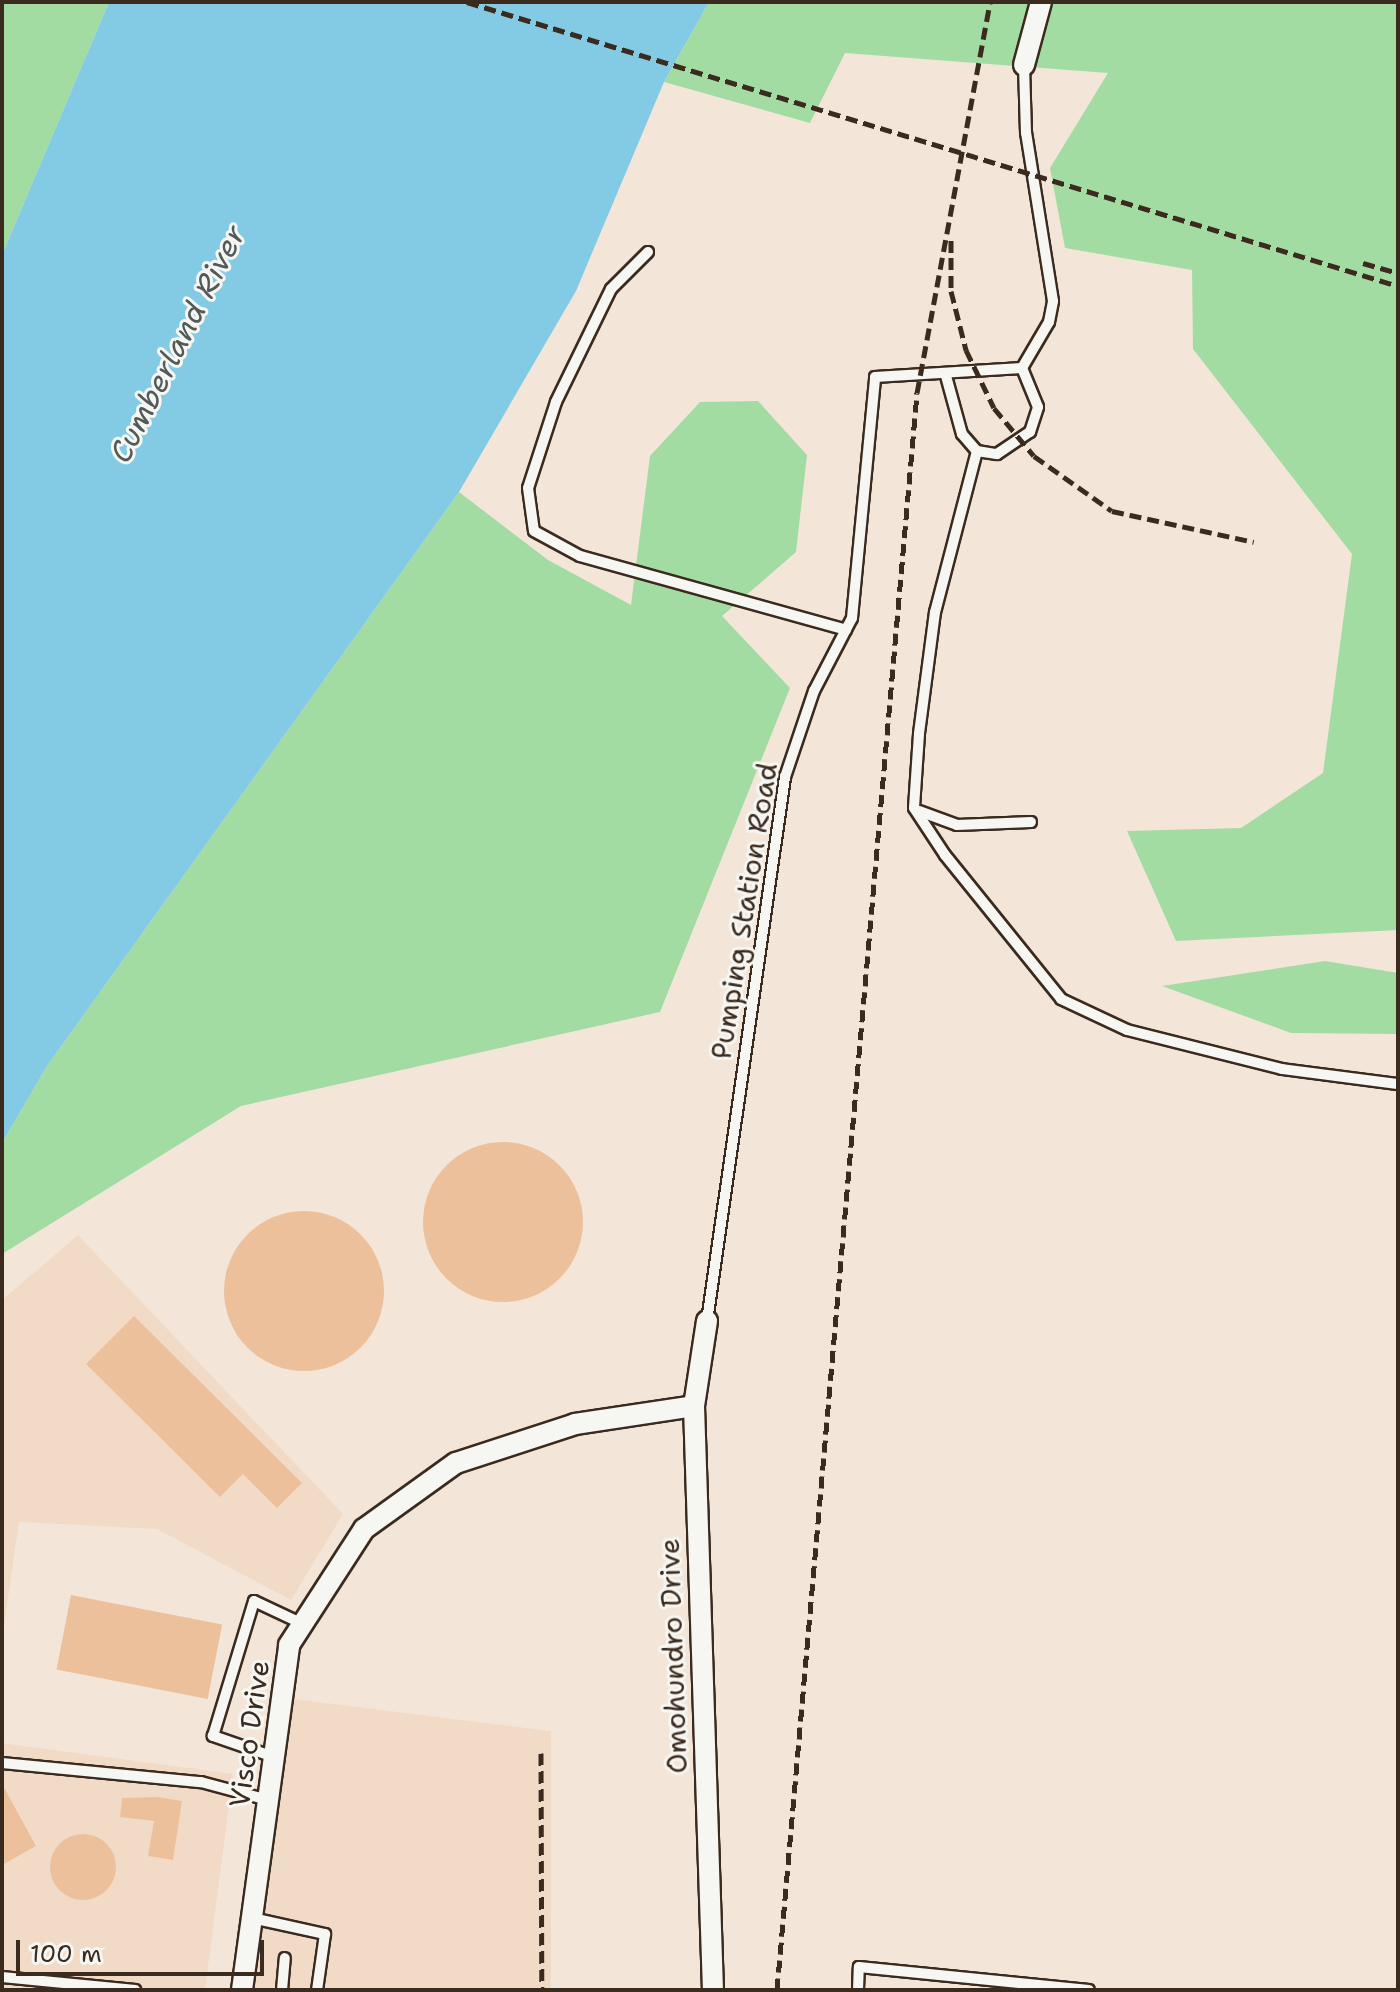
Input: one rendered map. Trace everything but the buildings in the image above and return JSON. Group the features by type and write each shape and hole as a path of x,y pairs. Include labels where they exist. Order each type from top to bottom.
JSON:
{"street":[{"path":"1024,65 1041,2"},
{"name":"Omohundro Drive","path":"707,1321 694,1406 713,1990"},
{"name":"Visco Drive","path":"242,1990 289,1645 364,1529 456,1463 575,1424 694,1406"}],"lane":[{"path":"977,451 962,434 946,376 1022,368 1038,350 1053,301 1026,133 1024,65"},
{"path":"648,252 611,289 556,402 528,488 534,531 580,556 846,630"},
{"path":"977,451 1011,449 1030,432 1038,407 1022,368"},
{"name":"Pumping Station Road","path":"707,1321 785,777 814,691 846,630 875,377 946,376"},
{"path":"977,451 935,612 914,808 1061,999 1127,1030 1282,1069 1398,1084"},
{"path":"914,808 957,825 1031,822"},
{"path":"274,1757 213,1736 254,1601 303,1624"},
{"path":"2,1763 201,1782 268,1800"},
{"path":"252,1918 325,1934 317,1990"},
{"path":"282,1990 285,1958"},
{"path":"858,1990 859,1967 1089,1990"},
{"path":"2,1977 135,1990"}],"shaded area":[{"path":"78,1235 343,1514 291,1600 157,1529 19,1522 2,1640 2,1300"},
{"path":"286,1698 551,1731 551,1990 251,1990"},
{"path":"2,1743 233,1774 205,1990 2,1990"}],"green space":[{"path":"2,2 109,2 2,255"},
{"path":"709,2 1398,2 1398,930 1176,941 1127,831 1241,828 1323,773 1352,554 1193,349 1192,270 1065,248 1050,168 1108,73 845,53 810,123 664,82"},
{"path":"758,401 807,455 796,552 722,616 790,688 660,1012 241,1106 2,1254 2,1143 47,1066 459,492 548,560 631,605 650,456 700,402"},
{"path":"1325,961 1398,973 1398,1034 1291,1033 1162,986"}],"water":[{"name":"Cumberland River","path":"109,2 709,2 664,82 576,291 459,492 47,1066 2,1143 2,255"}],"railway":[{"path":"467,2 1398,286"},
{"path":"777,1990 917,393 990,2"},
{"path":"951,240 951,291 966,350 994,408 1034,456 1112,511 1254,542"},
{"path":"1363,263 1398,273"},
{"path":"541,1753 542,1990"}]}
